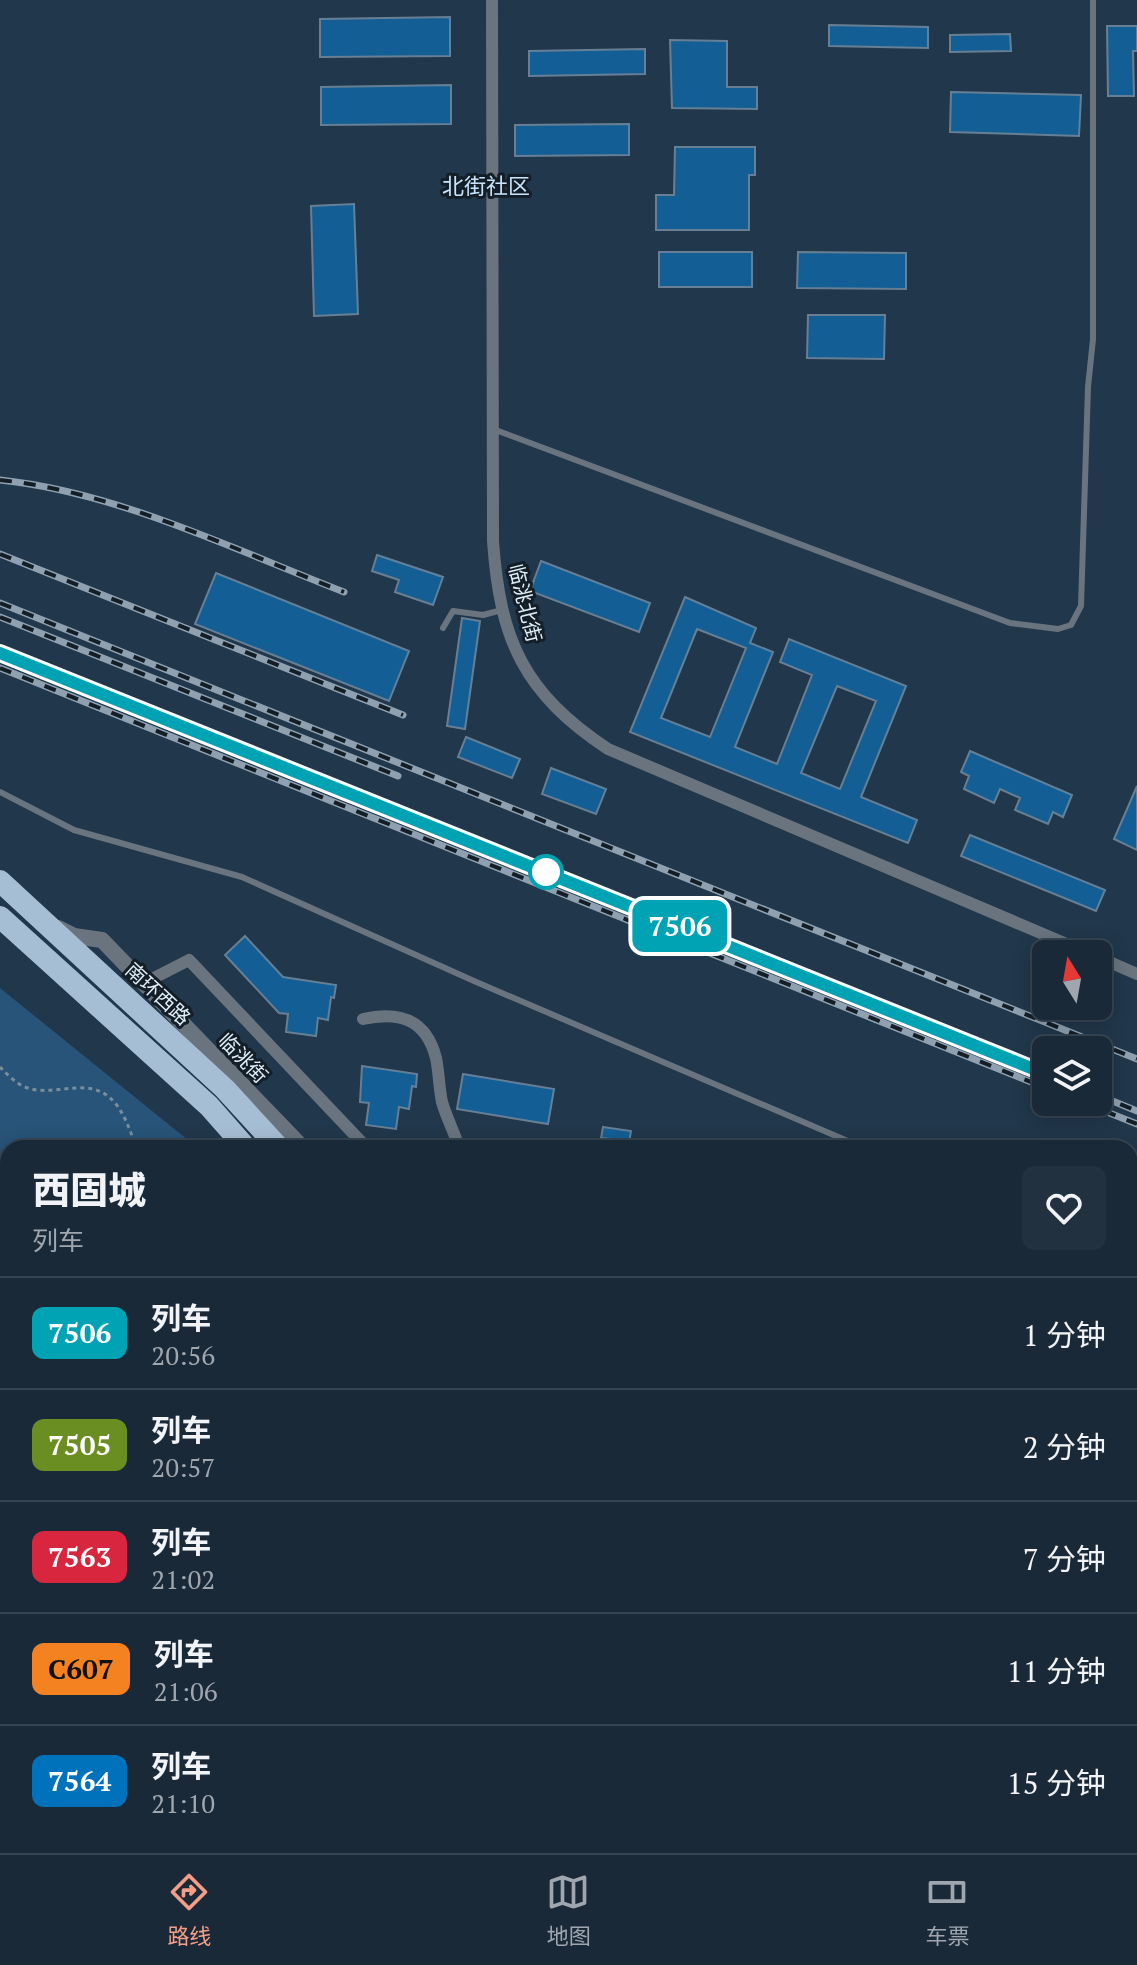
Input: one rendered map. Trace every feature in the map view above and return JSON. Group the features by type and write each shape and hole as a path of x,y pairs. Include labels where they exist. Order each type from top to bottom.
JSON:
{"highway":[{"name":"南环西路","path":"0,881 225,1089 272,1140"},
{"path":"0,917 209,1106 239,1140"}],"street":[{"name":"临洮北街","path":"492,0 493,541 496,584 510,638 521,665 559,713 608,749 1057,940"},
{"name":"临洮街","path":"0,891 32,914 74,936 102,940 295,1140"},
{"path":"144,983 189,960 359,1140"},
{"path":"1112,963 1137,974"},
{"path":"363,1019 379,1015 396,1016 426,1032 436,1058 442,1103 456,1140"}],"lane":[{"path":"493,429 1010,623 1058,629 1071,625 1081,606 1088,387 1093,339 1093,0"},
{"path":"443,628 453,611 483,615 502,610"},
{"path":"0,792 74,830 242,877 474,981 845,1140"}],"path":[{"path":"0,1067 24,1086 37,1089 97,1089 107,1095 121,1113 133,1140"}],"shaded area":[{"path":"0,988 188,1140 0,1140"}],"building":[{"path":"450,17 450,56 320,57 320,19"},
{"path":"829,25 928,27 928,48 829,46"},
{"path":"1107,26 1137,26 1137,51 1133,51 1134,96 1108,96"},
{"path":"1010,34 1011,51 950,52 950,35"},
{"path":"670,40 727,41 727,87 757,87 757,109 672,108"},
{"path":"645,49 645,74 529,76 529,51"},
{"path":"451,85 451,124 321,125 321,87"},
{"path":"951,92 1081,95 1079,136 950,132"},
{"path":"629,124 629,155 515,156 515,125"},
{"path":"675,147 755,147 755,175 749,175 749,230 656,230 656,195 674,195"},
{"path":"354,204 358,314 314,316 311,206"},
{"path":"659,252 752,252 752,287 659,287"},
{"path":"798,252 906,253 906,289 797,288"},
{"path":"808,315 885,315 884,359 807,358"},
{"path":"377,555 443,577 433,605 395,592 399,580 372,571"},
{"path":"541,561 650,603 639,632 530,591"},
{"path":"216,573 409,651 389,701 195,624"},
{"path":"685,597 756,628 750,643 773,652 735,747 777,764 812,675 780,662 789,639 906,686 861,797 917,820 908,843 630,732","holes":["697,629 746,648 710,737 661,718","837,686 876,701 840,789 801,773"]},
{"path":"462,618 480,621 465,729 447,726"},
{"path":"466,737 520,759 512,778 458,757"},
{"path":"970,751 1072,795 1063,817 1053,812 1048,824 1015,810 1020,798 1000,789 994,803 964,789 969,776 961,772"},
{"path":"551,768 606,789 596,814 542,794"},
{"path":"1137,786 1137,850 1114,839"},
{"path":"970,835 1105,890 1096,911 961,856"},
{"path":"245,936 283,977 336,985 328,1020 318,1018 316,1036 286,1032 288,1014 279,1013 225,955"},
{"path":"362,1066 417,1074 409,1109 399,1107 396,1129 366,1125 369,1103 360,1102"},
{"path":"463,1074 554,1089 548,1124 457,1109"},
{"path":"603,1127 631,1131 629,1140 601,1138"}],"railway":[{"path":"0,480 44,487 132,510 344,592"},
{"path":"0,554 403,715"},
{"path":"0,603 1137,1059"},
{"path":"0,617 398,776"},
{"path":"0,653 1032,1068"},
{"path":"0,668 1032,1082"},
{"path":"1112,1101 1137,1111"},
{"path":"1112,1114 1137,1124"}],"train":[{"name":"7506","path":"0,653 1032,1068"}],"district":[{"name":"北街社区","path":"486,186"}]}
